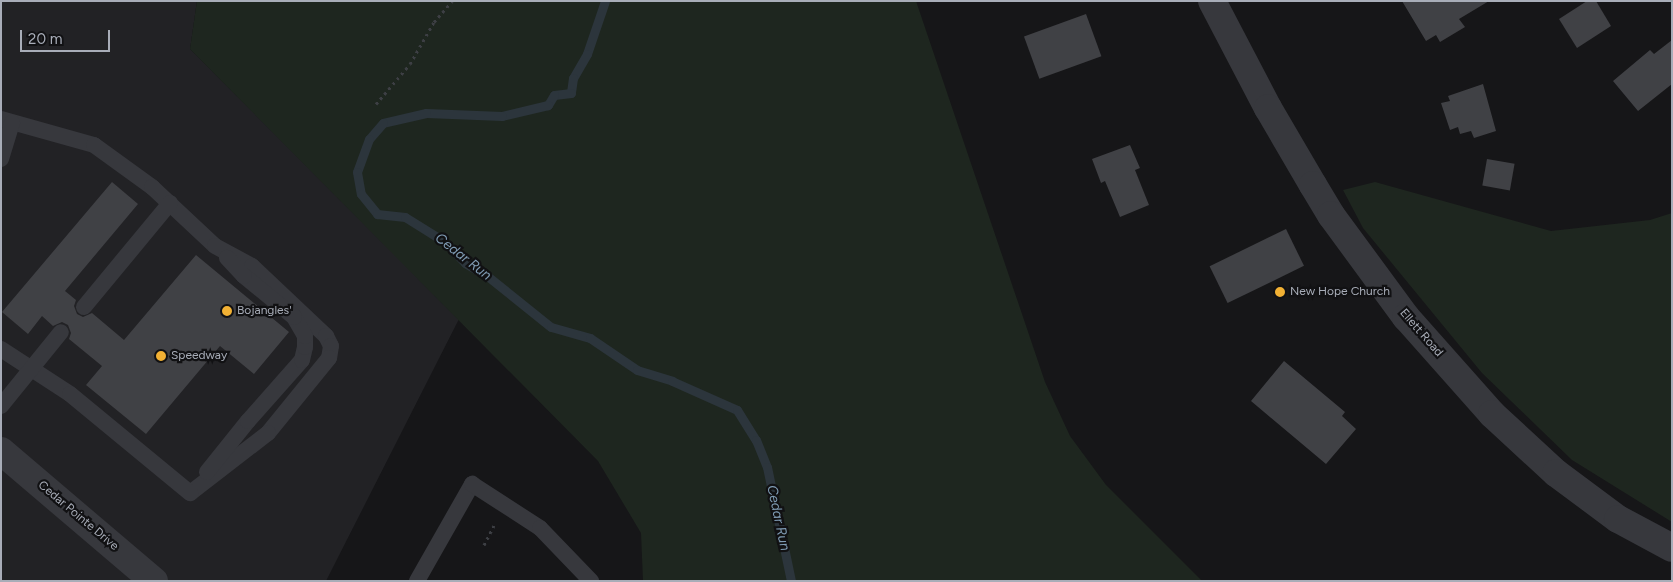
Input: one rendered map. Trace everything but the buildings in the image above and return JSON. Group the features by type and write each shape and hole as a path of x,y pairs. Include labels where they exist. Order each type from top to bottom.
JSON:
{"street":[{"name":"Ellett Road","path":"1212,1 1313,185 1406,317 1492,414 1556,473 1618,519 1672,548"},
{"name":"Cedar Pointe Drive","path":"1,451 154,581"}],"lane":[{"path":"1,159 7,121 94,145 152,187 170,203 244,276 294,317 305,336 302,360 248,420 190,493"},
{"path":"84,307 170,203"},
{"path":"190,493 268,432 329,358 331,346 326,336 252,266 215,246"},
{"path":"1,406 61,332"},
{"path":"1,349 70,394 190,493"},
{"path":"417,581 472,484 540,528 591,581"}],"path":[{"path":"376,104 410,64 434,22 452,1"}],"shaded area":[{"path":"1,1 197,1 190,49 459,319 326,581 1,581"},
{"path":"197,1 916,1 1045,382 1070,436 1106,485 1202,581 643,581 641,533 598,461 190,49"},
{"path":"1375,182 1551,231 1650,220 1672,213 1672,522 1572,460 1482,373 1363,228 1343,190"}],"waterway":[{"name":"Cedar Run","path":"605,1 587,54 573,78 571,93 554,95 548,105 502,116 426,113 383,123 369,139 357,172 361,194 377,214 405,217 445,242 465,263 486,275 551,327 590,338 637,370 672,381 737,410 756,440 767,467 791,581"}],"place":[{"name":"New Hope Church","path":"1280,292"},
{"name":"Bojangles'","path":"227,311"},
{"name":"Speedway","path":"161,356"}]}
